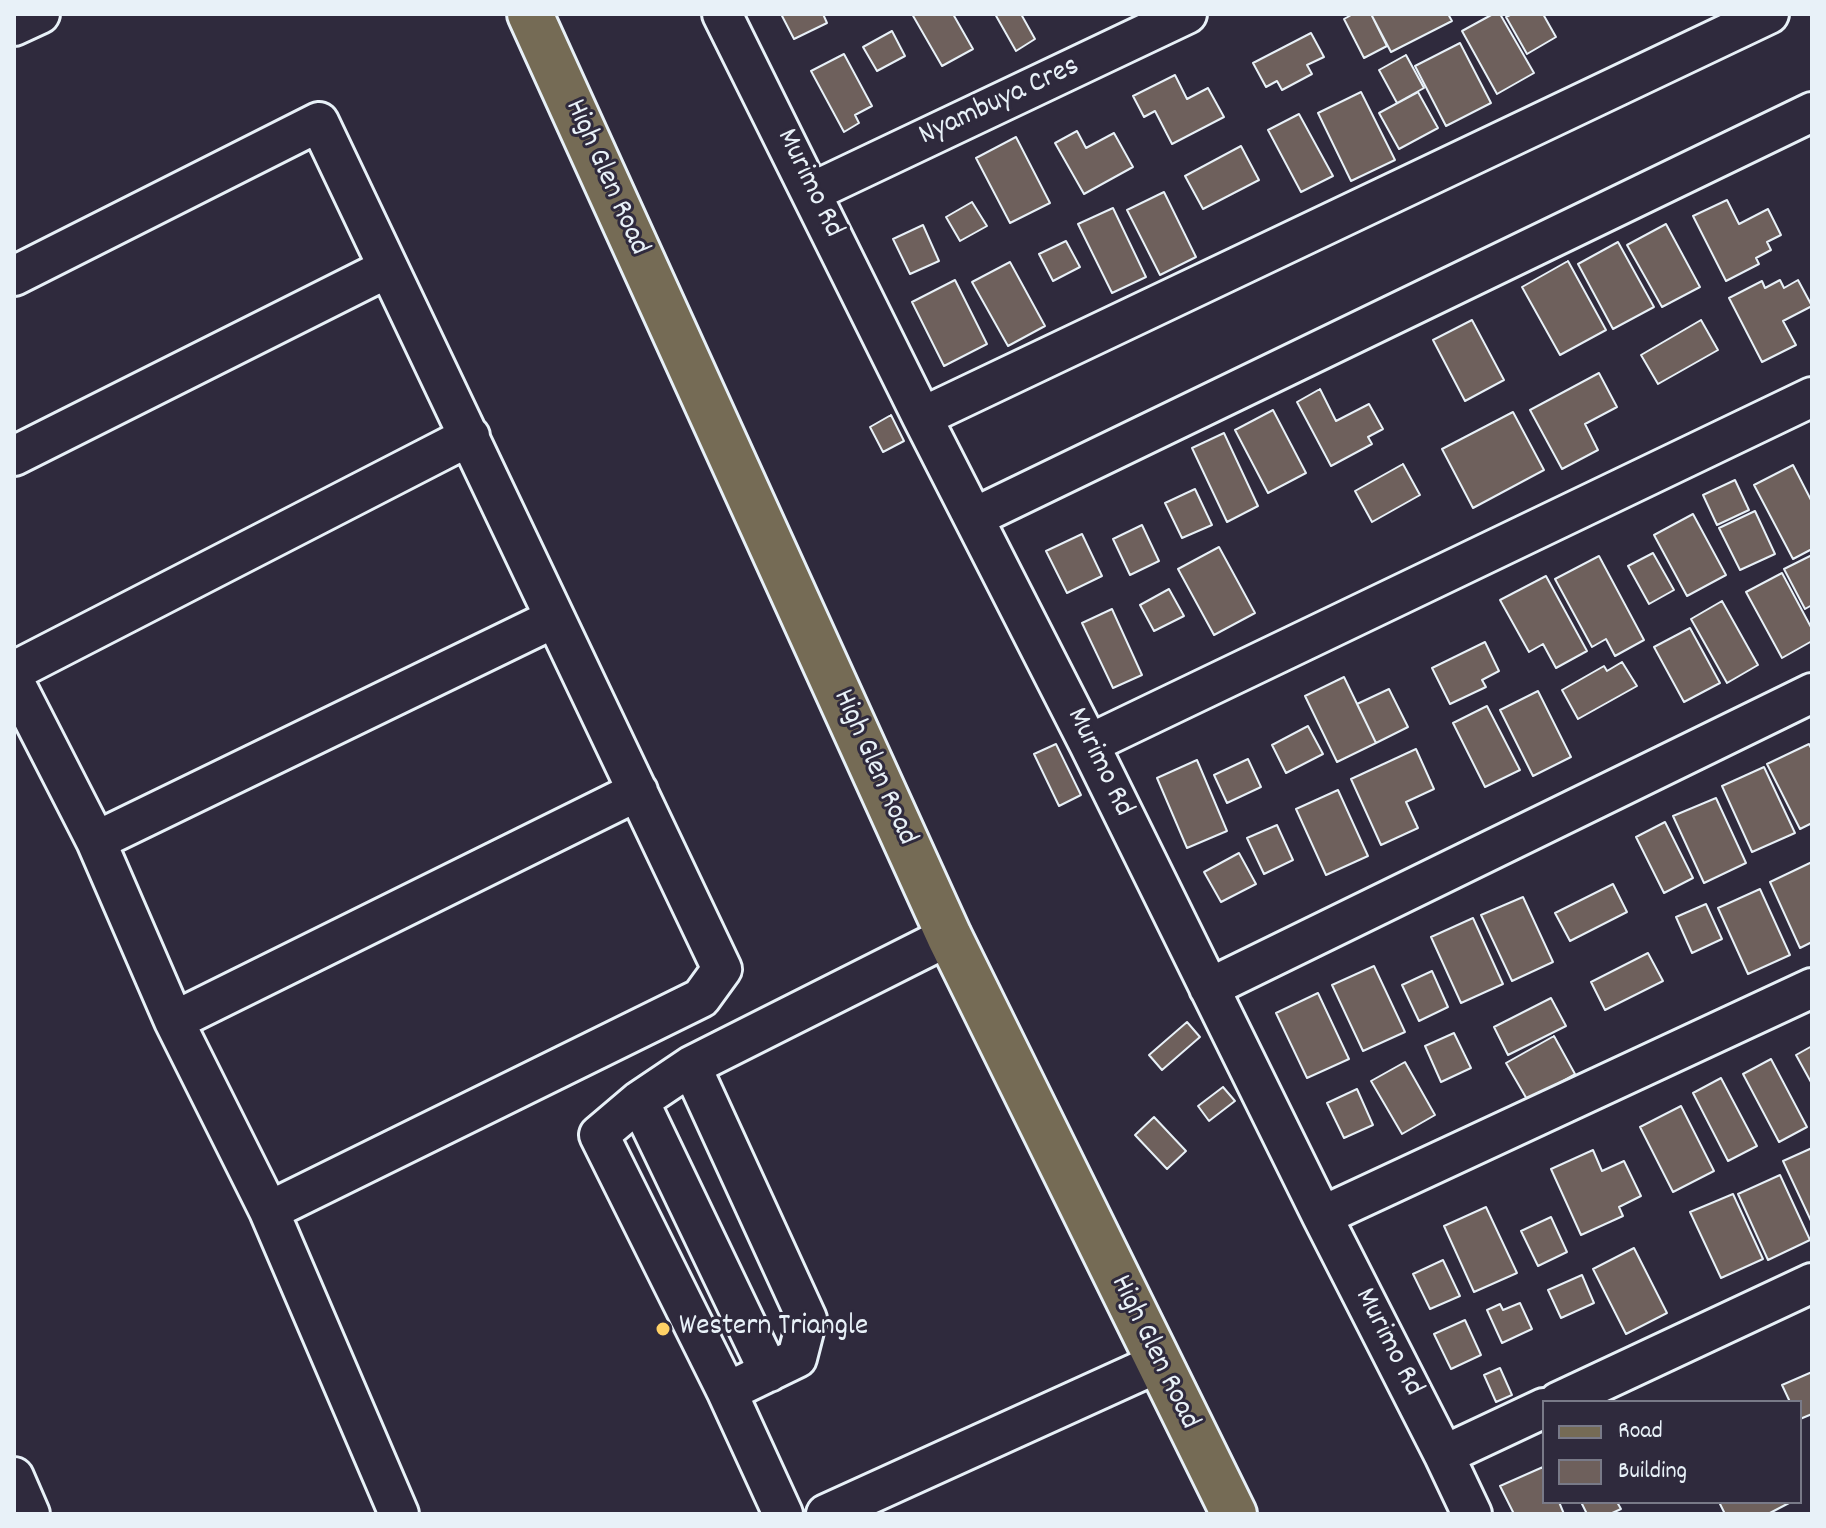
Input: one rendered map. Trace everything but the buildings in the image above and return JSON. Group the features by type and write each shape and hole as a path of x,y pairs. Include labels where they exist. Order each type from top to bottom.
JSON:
{"main road":[{"name":"High Glen Road","path":"530,14 949,936 1234,1514"}],"street":[{"path":"14,26 40,14"},
{"name":"Murimo Rd","path":"722,14 1472,1514"},
{"name":"Nyambuya Cres","path":"812,192 1187,14"},
{"path":"922,417 1769,14"},
{"path":"975,517 1812,112"},
{"path":"14,276 319,122 722,969 701,998 269,1211"},
{"path":"14,456 388,268"},
{"path":"1089,744 1812,397"},
{"path":"14,671 470,436"},
{"path":"96,841 555,618"},
{"path":"14,681 96,841 174,1021 269,1211 399,1514"},
{"path":"1209,988 1812,693"},
{"path":"174,1021 638,791"},
{"path":"783,1514 727,1392 599,1135 639,1101 691,1066 949,936"},
{"path":"1322,1216 1812,988"},
{"path":"691,1066 807,1319 797,1358 727,1392"},
{"path":"639,1101 769,1372"},
{"path":"1562,1400 1812,1283"},
{"path":"826,1514 1158,1363"},
{"path":"1444,1455 1542,1409"},
{"path":"14,1477 30,1514"}],"place":[{"name":"Western Triangle","path":"663,1329"}]}
